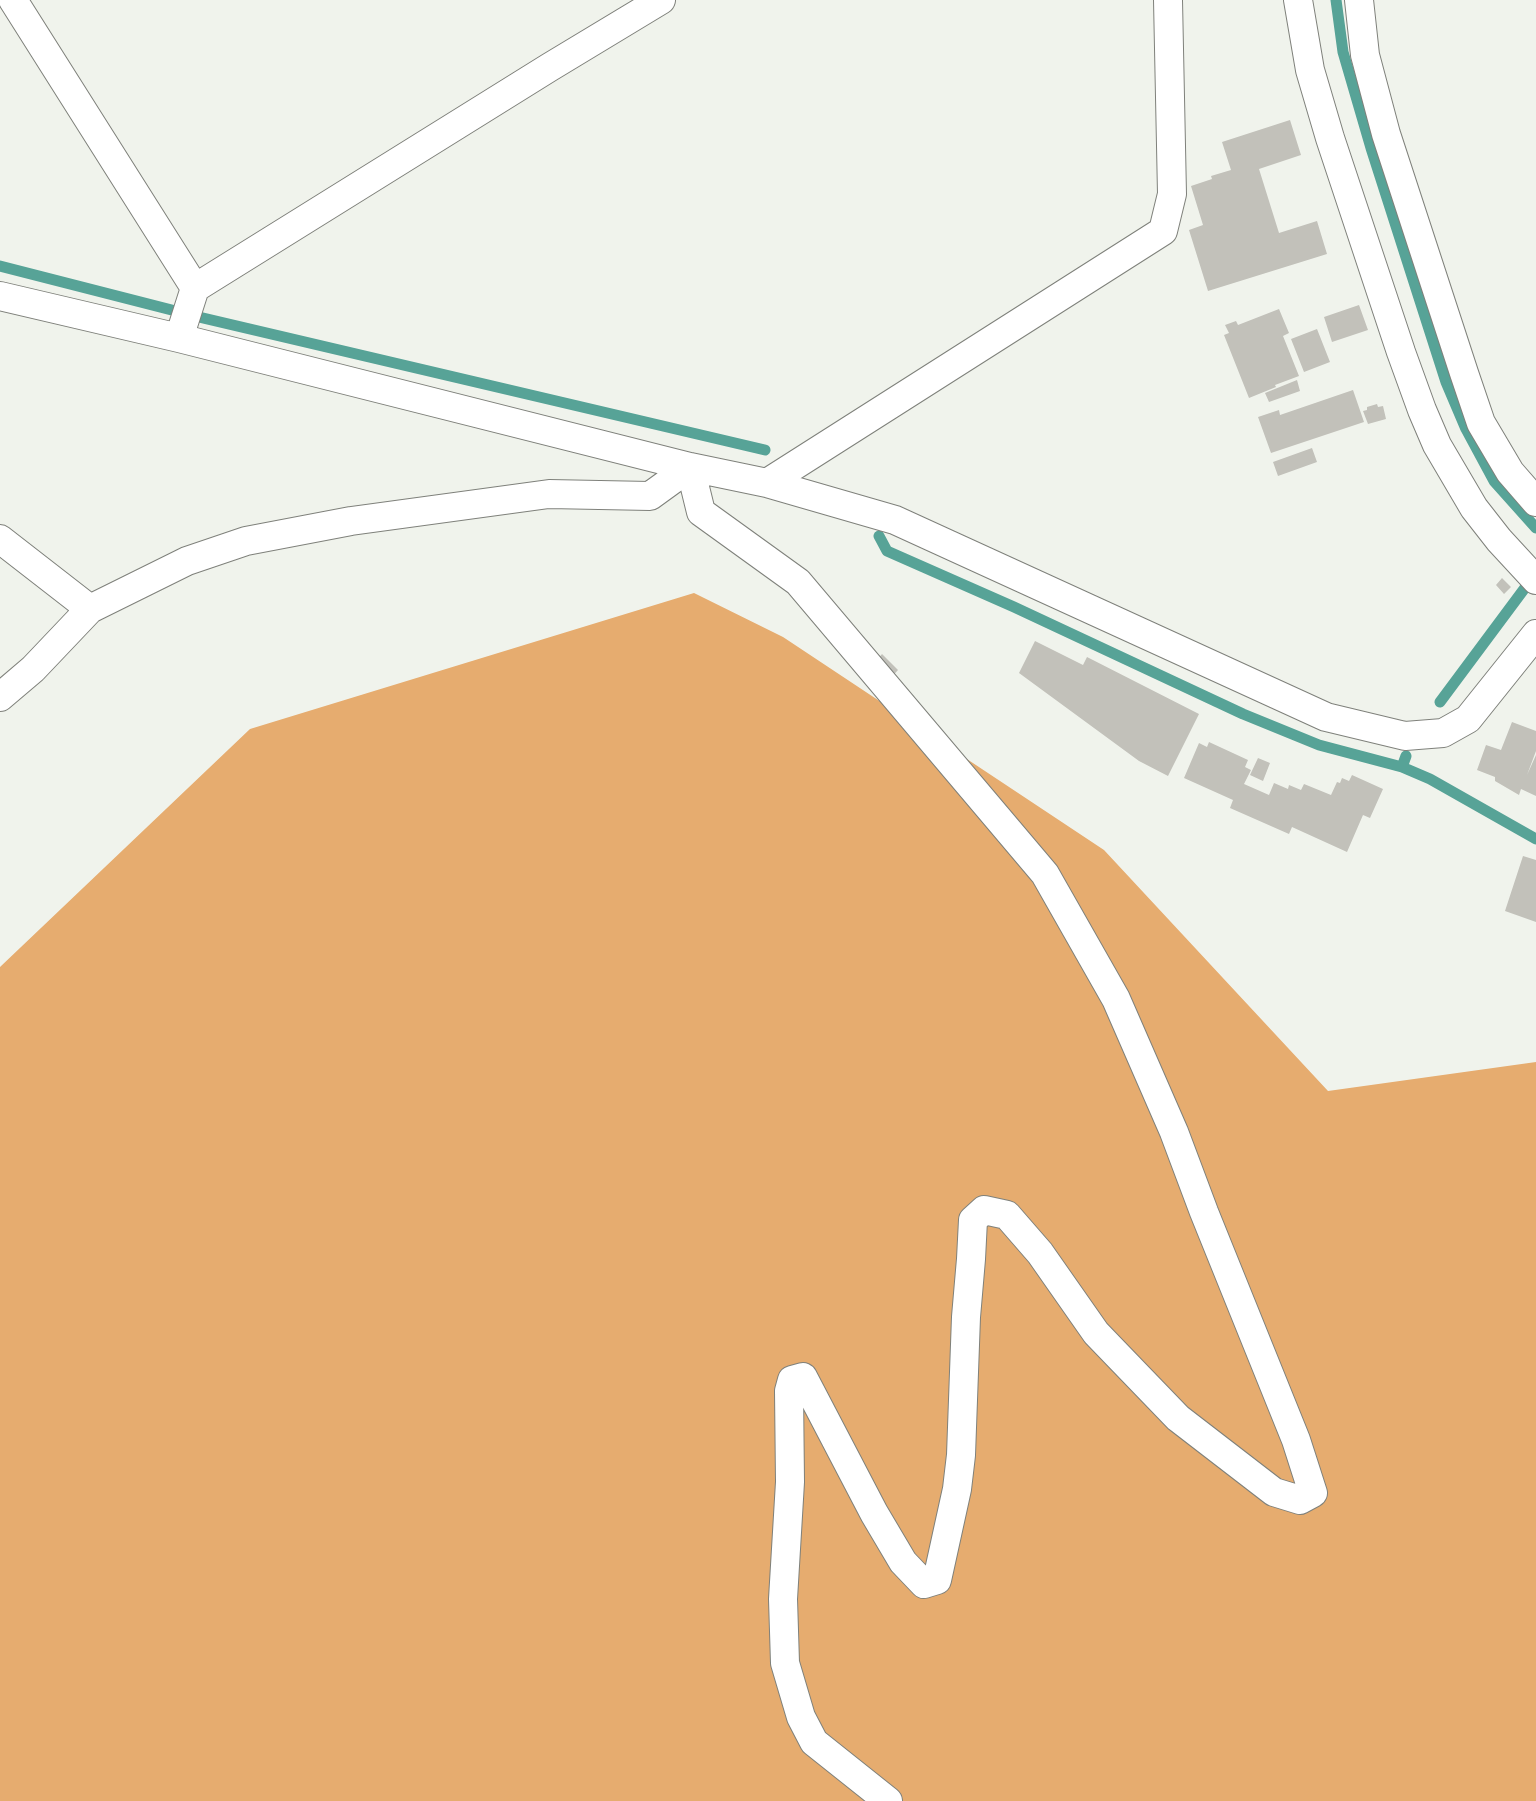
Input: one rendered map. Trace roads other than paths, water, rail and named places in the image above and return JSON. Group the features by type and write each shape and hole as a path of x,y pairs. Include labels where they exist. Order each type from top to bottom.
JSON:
{"street":[{"path":"12,0 187,313"},
{"path":"187,313 550,67 661,0"},
{"path":"767,483 1163,231 1172,194 1168,0"},
{"path":"1298,0 1310,70 1330,138 1422,410 1437,445 1474,508 1499,540 1531,575"},
{"path":"1359,0 1365,55 1386,134 1467,382 1482,423 1510,472 1536,502"},
{"path":"0,296 187,313 690,467 767,483 895,520 1326,717 1405,736 1443,733 1468,719 1536,634"},
{"path":"0,696 33,669 90,609 186,561 246,541 351,521 548,494 650,496 690,467"},
{"path":"690,467 701,512 798,582 1045,874 1120,1008 1174,1132 1296,1440 1313,1493 1300,1500 1274,1492 1178,1418 1096,1333 1040,1253 1007,1215 984,1210 972,1220 961,1455 957,1489 937,1580 924,1584 904,1562 874,1512 803,1377 792,1380 789,1392 790,1482 783,1599 784,1663 800,1717 814,1742 888,1801"},
{"path":"0,539 90,609"}],"waterway":[{"path":"1336,0 1343,52 1371,148 1446,382 1466,429 1494,481 1536,528"},
{"path":"0,266 203,318 765,450"},
{"path":"879,536 887,551 1014,607 1243,714 1319,745 1402,767 1406,756"},
{"path":"1440,702 1533,577"},
{"path":"1402,767 1430,779 1536,839"}]}
